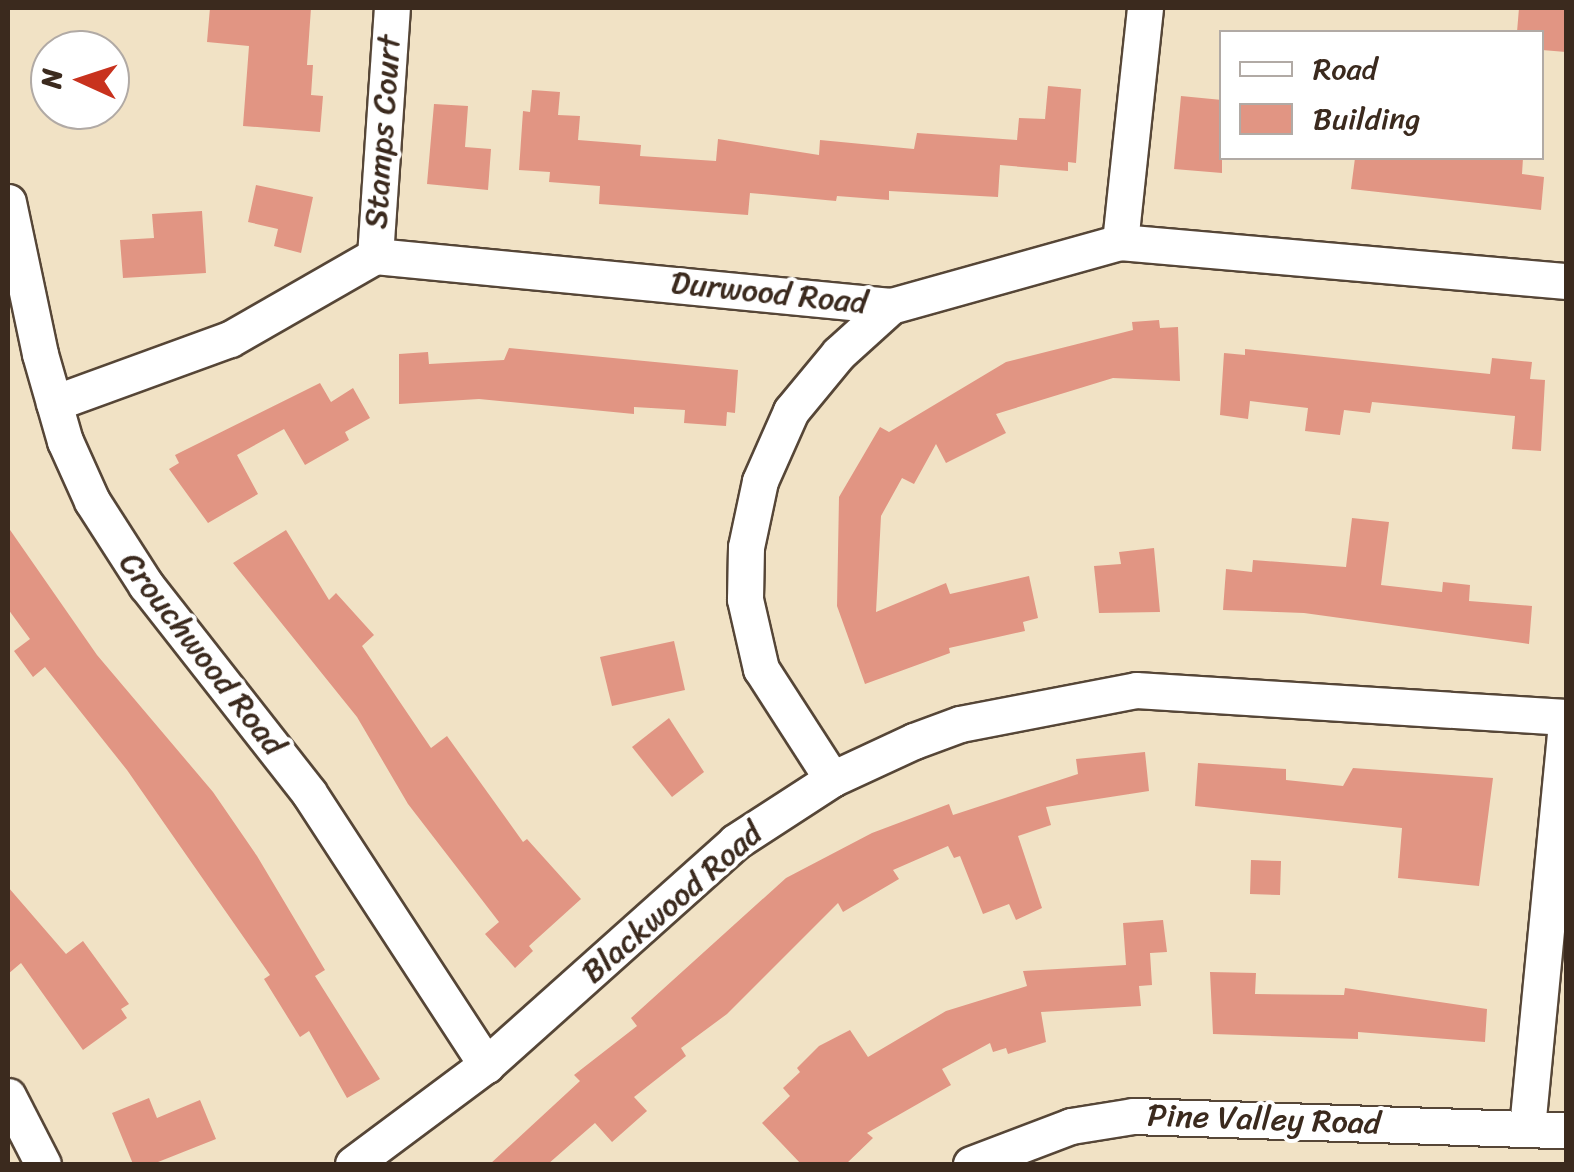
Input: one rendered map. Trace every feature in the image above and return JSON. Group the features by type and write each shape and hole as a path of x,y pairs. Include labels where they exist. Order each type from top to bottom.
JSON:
{"street":[{"name":"Stamps Court","path":"375,256 392,8"},
{"path":"1120,242 1145,8"},
{"name":"Crouchwood Road","path":"8,202 54,403 76,470 111,534 310,794 486,1065"},
{"name":"Durwood Road","path":"375,256 890,306 1120,242 1566,281"},
{"path":"54,403 230,340 375,256"},
{"path":"832,779 761,669 745,599 746,547 760,481 791,411 839,353 890,306"},
{"name":"Blackwood Road","path":"353,1164 486,1065 735,842 832,779 960,724 1136,690 1566,720"},
{"path":"1527,1128 1566,720"},
{"path":"8,1096 42,1164"},
{"name":"Pine Valley Road","path":"971,1164 1058,1130 1133,1116 1566,1130"}],"building":[{"path":"210,8 311,8 307,65 313,65 311,95 323,96 320,132 243,126 249,46 207,42"},
{"path":"1519,8 1566,8 1566,52 1544,50 1544,30 1517,30"},
{"path":"1048,86 1081,89 1076,163 1068,162 1068,171 1000,165 998,197 889,191 889,200 837,196 836,201 750,193 748,215 599,204 600,186 549,182 550,172 519,170 523,111 530,112 532,90 560,92 558,115 580,116 578,140 641,145 640,156 716,161 718,139 819,155 820,140 914,149 917,133 1017,140 1019,118 1045,119"},
{"path":"1181,96 1219,100 1222,173 1174,169"},
{"path":"434,104 468,106 465,147 491,149 488,190 427,184"},
{"path":"1355,160 1523,160 1522,174 1544,177 1541,210 1351,189"},
{"path":"256,185 313,197 301,253 274,246 278,229 248,222"},
{"path":"202,211 206,273 123,278 120,240 154,238 152,214"},
{"path":"1159,320 1160,328 1178,327 1180,381 1113,378 996,414 1006,433 946,463 936,444 914,484 902,478 881,516 876,612 946,583 950,594 1029,576 1038,618 1023,622 1025,631 949,648 950,653 865,684 837,606 839,497 880,427 889,432 1006,362 1133,330 1132,322"},
{"path":"509,348 738,370 735,413 727,412 726,426 684,423 685,410 634,407 634,414 479,399 399,404 399,354 428,352 429,364 504,360"},
{"path":"1245,349 1490,374 1492,358 1532,362 1530,379 1545,380 1541,451 1512,449 1515,416 1372,402 1370,413 1344,410 1340,435 1305,431 1308,408 1250,401 1248,419 1220,415 1224,353 1245,355"},
{"path":"320,383 331,402 353,388 370,418 345,432 349,440 305,465 284,429 237,455 258,494 208,523 169,469 179,463 175,455"},
{"path":"1352,518 1389,522 1381,585 1442,592 1443,582 1470,585 1469,601 1532,606 1529,644 1304,613 1223,610 1226,569 1252,572 1253,560 1346,567"},
{"path":"8,527 97,655 213,792 257,856 325,970 315,976 380,1079 347,1098 309,1031 300,1037 264,979 270,975 127,770 45,667 33,677 14,651 30,639 8,609"},
{"path":"286,530 329,600 336,593 374,635 362,646 431,748 447,736 523,842 527,839 581,899 529,946 533,951 515,968 485,934 499,922 408,804 357,717 233,563"},
{"path":"1154,548 1160,612 1099,613 1094,566 1121,564 1119,552"},
{"path":"674,641 685,690 612,706 600,657"},
{"path":"669,718 704,772 672,797 632,747"},
{"path":"1145,752 1149,791 1046,807 1051,825 1018,836 1042,908 1016,920 1009,904 983,914 960,856 954,858 948,846 893,870 899,879 843,912 838,903 727,1014 681,1048 686,1056 634,1097 647,1111 612,1142 595,1123 548,1164 490,1164 580,1081 574,1075 637,1026 631,1018 786,878 872,833 949,804 953,815 1078,774 1076,759"},
{"path":"1198,763 1286,769 1286,780 1343,786 1353,768 1493,778 1479,886 1398,878 1402,828 1195,806"},
{"path":"1251,860 1281,861 1280,895 1250,894"},
{"path":"8,887 66,954 83,941 129,1004 121,1009 127,1018 83,1050 21,963 8,974"},
{"path":"1163,920 1167,952 1150,953 1152,985 1139,986 1141,1006 1041,1012 1046,1042 1008,1054 1006,1048 993,1052 990,1043 942,1069 951,1085 867,1133 873,1138 846,1164 801,1164 762,1123 790,1096 783,1088 800,1072 797,1068 819,1046 850,1030 868,1057 946,1011 1027,986 1023,971 1126,965 1123,923"},
{"path":"1210,972 1256,973 1255,994 1344,995 1345,988 1487,1009 1485,1042 1358,1032 1358,1039 1213,1034"},
{"path":"149,1098 157,1118 200,1100 216,1139 153,1164 133,1164 112,1113"}]}
